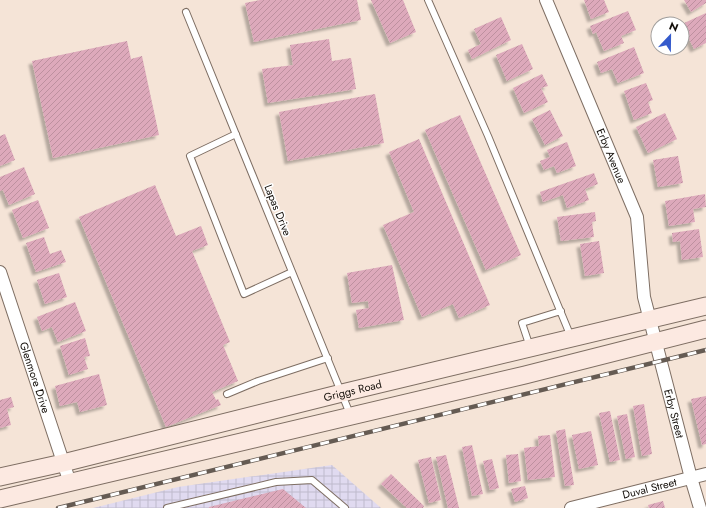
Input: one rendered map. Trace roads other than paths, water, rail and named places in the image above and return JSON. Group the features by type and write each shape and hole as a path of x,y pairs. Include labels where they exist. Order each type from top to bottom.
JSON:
{"main road":[{"name":"Griggs Road","path":"0,477 63,463 342,393 706,306"},
{"path":"0,499 525,375 706,329"}],"street":[{"name":"Erby Avenue","path":"546,0 637,217 644,297 651,319"},
{"name":"Glenmore Drive","path":"0,272 70,483"},
{"name":"Erby Street","path":"651,319 700,508"},
{"name":"Duval Street","path":"571,508 706,474"}],"lane":[{"path":"428,0 488,136 572,338"},
{"name":"Lapas Drive","path":"186,12 351,416"},
{"path":"236,134 190,156 244,294 292,272"},
{"path":"531,348 522,323 561,311"},
{"path":"227,394 258,381 328,358"},
{"path":"167,508 276,482 312,480 345,508"}],"railway":[{"path":"58,508 706,350"}]}
